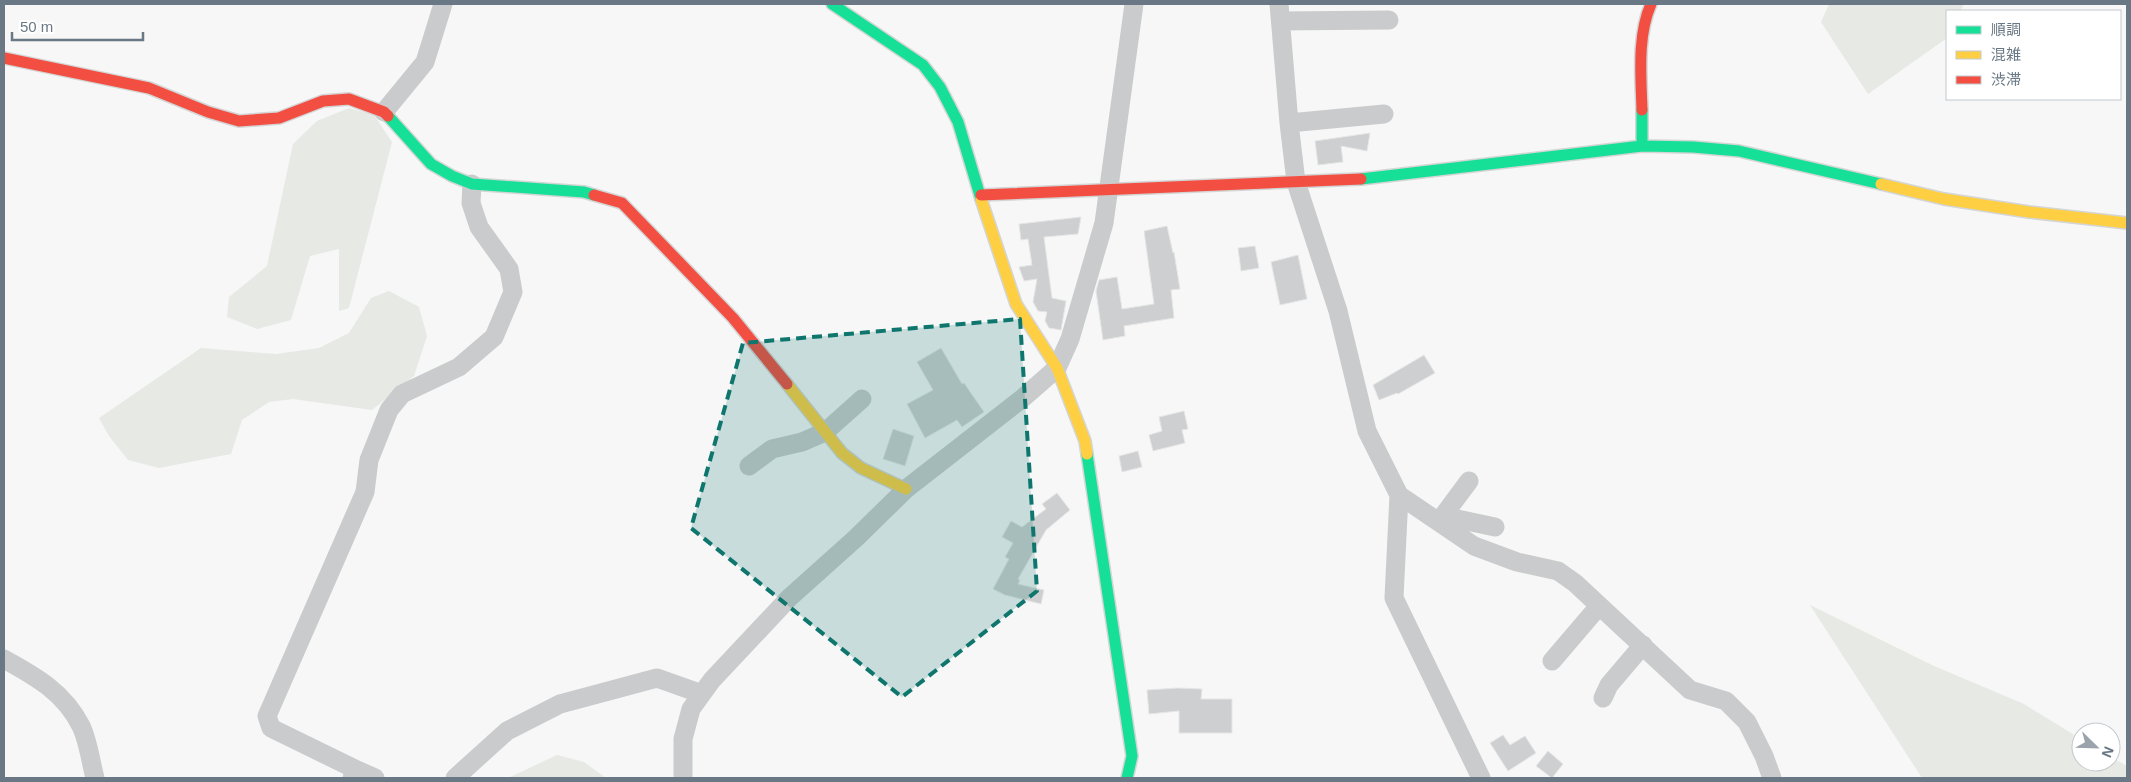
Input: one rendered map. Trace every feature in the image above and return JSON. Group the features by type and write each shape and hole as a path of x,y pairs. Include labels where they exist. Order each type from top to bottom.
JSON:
{"street":[{"path":"384,112 425,62 443,4"},
{"path":"832,4 923,65 935,80 958,122 981,194 990,230 1016,304 1057,368 1084,441 1119,660 1132,756 1127,778"},
{"path":"683,778 683,739 691,709 712,680 788,598 856,538 906,489 1024,397 1057,368 1070,339 1104,223 1134,4"},
{"path":"1642,146 1641,72 1645,18 1652,4"},
{"path":"1390,20 1280,12 1296,182 1338,311 1367,431 1399,495 1394,598 1481,778"},
{"path":"4,58 149,88 208,112 239,121 279,118 323,101 350,99 384,112 431,164 452,176 472,184 584,192 622,203 733,318 842,453 861,468 906,489"},
{"path":"1289,123 1384,114"},
{"path":"981,194 1353,180 1642,146 1693,147 1739,151 1944,198 2029,212 2127,223"},
{"path":"375,778 355,774 272,728 267,716 365,492 369,460 389,410 402,394 459,367 494,337 514,292 509,269 479,227 471,204 472,184"},
{"path":"749,466 772,449 802,442 825,432 862,399"},
{"path":"1440,518 1469,481"},
{"path":"1399,495 1440,518 1474,546 1517,562 1558,571 1643,645 1690,690 1726,701 1747,722 1764,756 1772,778"},
{"path":"1440,518 1495,527"},
{"path":"1552,661 1599,606"},
{"path":"1603,698 1609,685 1643,645"},
{"path":"4,659 42,680 63,700 82,727 95,778"},
{"path":"455,778 507,731 560,704 657,678 702,694"}],"highlighted area":[{"path":"1020,319 1037,591 902,697 691,528 743,343"}],"shaded area":[{"path":"1829,4 1964,4 1961,10 1946,10 1946,39 1868,94 1821,22"},
{"path":"349,108 374,115 392,142 349,308 339,311 339,249 310,256 291,320 257,329 227,317 229,297 267,266 293,144 317,121"},
{"path":"389,291 419,307 427,336 414,376 372,410 293,399 269,402 242,420 231,454 159,468 128,460 109,436 99,418 201,348 276,354 319,348 349,333 371,298"},
{"path":"1810,605 1934,666 2024,704 2071,733 2071,772 2121,772 2121,763 2127,766 2127,778 1922,778"},
{"path":"557,755 584,762 606,778 508,778"}],"building":[{"path":"1370,133 1367,151 1341,146 1343,162 1318,165 1315,141"},
{"path":"1081,217 1078,234 1044,237 1052,298 1066,301 1061,330 1049,328 1045,321 1047,312 1038,311 1033,302 1037,279 1024,281 1019,267 1032,265 1028,239 1021,240 1019,224"},
{"path":"1167,226 1174,252 1180,289 1171,290 1174,318 1124,326 1125,336 1103,340 1096,291 1099,280 1117,277 1122,309 1154,304 1144,231"},
{"path":"1255,246 1259,268 1241,271 1238,248"},
{"path":"1298,255 1307,299 1280,305 1271,262"},
{"path":"941,348 962,384 964,383 984,412 962,427 957,420 925,438 907,404 933,390 917,362"},
{"path":"1424,355 1435,373 1398,394 1379,400 1373,385"},
{"path":"1184,411 1188,429 1182,430 1185,443 1153,451 1149,435 1162,431 1159,417"},
{"path":"893,429 914,436 905,466 883,459"},
{"path":"1138,451 1142,467 1122,472 1119,456"},
{"path":"1057,493 1070,510 1046,530 1018,579 1020,580 1018,584 1044,590 1041,604 1005,595 993,589 1009,559 1005,557 1013,543 1002,537 1011,521 1022,527 1046,509 1042,504"},
{"path":"1202,689 1201,699 1232,699 1232,733 1179,733 1179,711 1149,714 1147,690"},
{"path":"1503,735 1510,745 1525,736 1536,753 1508,771 1490,743"},
{"path":"1548,751 1563,764 1552,778 1536,766"}],"traffic: fast":[{"path":"832,4 923,65 940,87 958,122 981,199"},
{"path":"1361,179 1642,146 1642,110"},
{"path":"388,116 431,164 452,176 472,184 584,192 594,195"},
{"path":"1642,146 1693,147 1739,151 1881,184"},
{"path":"1087,454 1132,756 1127,778"}],"traffic: slow":[{"path":"1881,184 1944,199 2029,212 2127,223"},
{"path":"981,199 1016,304 1057,368 1085,441 1087,454"},
{"path":"787,384 842,453 861,468 906,489"}],"traffic: jam":[{"path":"1642,110 1642,43 1651,4"},
{"path":"4,58 149,88 208,112 239,121 279,118 323,101 349,99 384,112 388,116"},
{"path":"981,195 1361,179"},
{"path":"594,195 622,203 733,318 787,384"}]}
